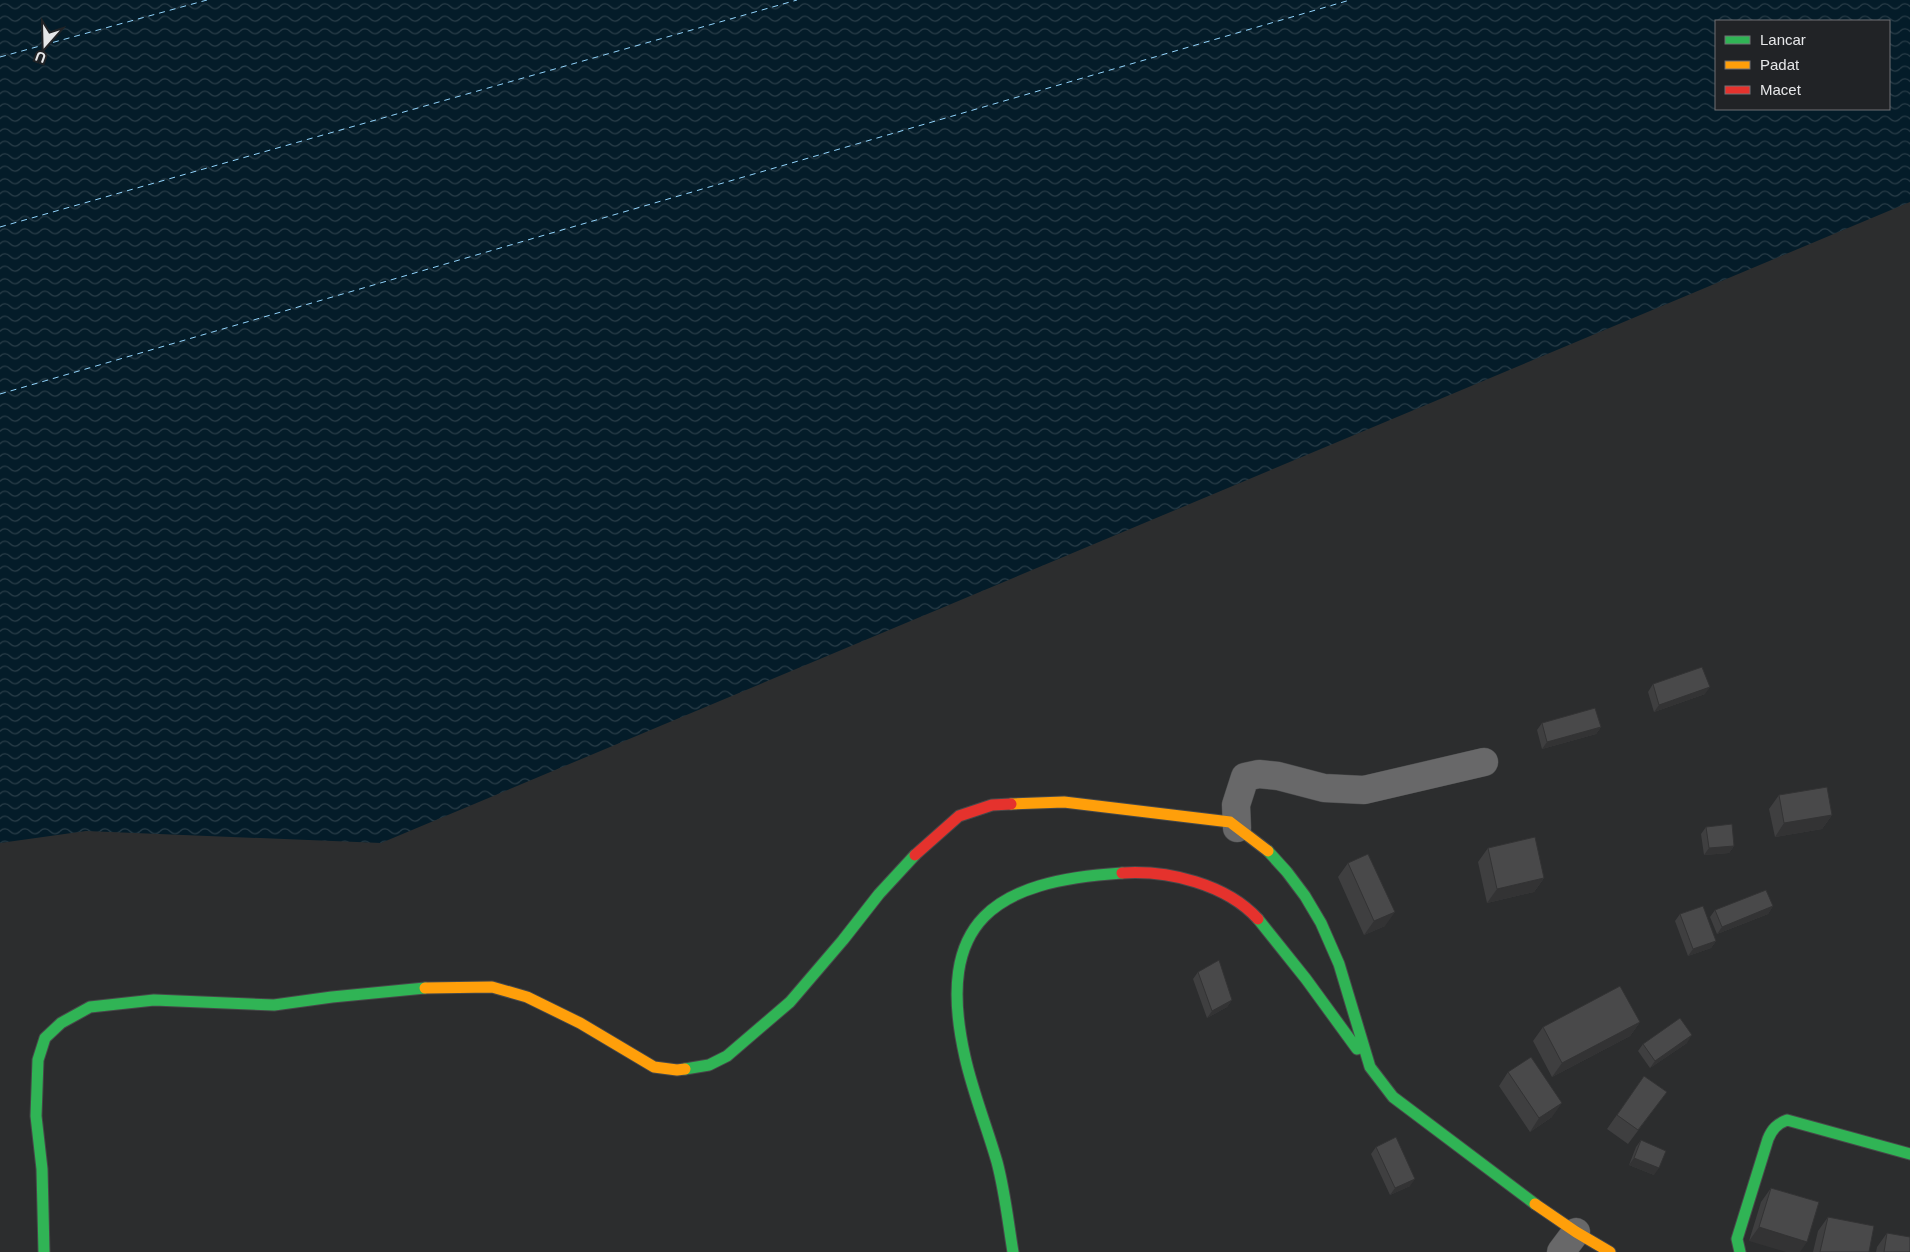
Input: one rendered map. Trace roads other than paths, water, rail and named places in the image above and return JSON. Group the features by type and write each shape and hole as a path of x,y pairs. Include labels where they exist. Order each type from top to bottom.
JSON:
{"street":[{"path":"1238,828 1236,805 1245,777 1259,774 1278,776 1324,788 1364,790 1484,762"},
{"path":"44,1252 42,1169 36,1116 38,1060 45,1038 61,1023 90,1007 154,1000 274,1006 332,997 432,987 492,987 527,997 562,1014 654,1068 677,1070 709,1065 727,1056 784,1007 837,947 879,894 924,846 958,816 992,805 1064,802 1230,822 1263,846 1287,872 1305,896 1321,923 1339,964 1370,1067"},
{"path":"1013,1252 997,1162 975,1093 960,1034 956,983 961,953 976,923 997,904 1030,888 1096,874 1126,873 1172,875 1204,884 1231,898 1251,913 1293,961 1393,1097 1511,1187 1568,1242 1610,1252"},
{"path":"1740,1252 1737,1239 1768,1139 1775,1126 1781,1122 1787,1120 1910,1154"}],"water":[{"path":"0,0 1910,0 1910,202 381,843 86,831 0,843"}]}
